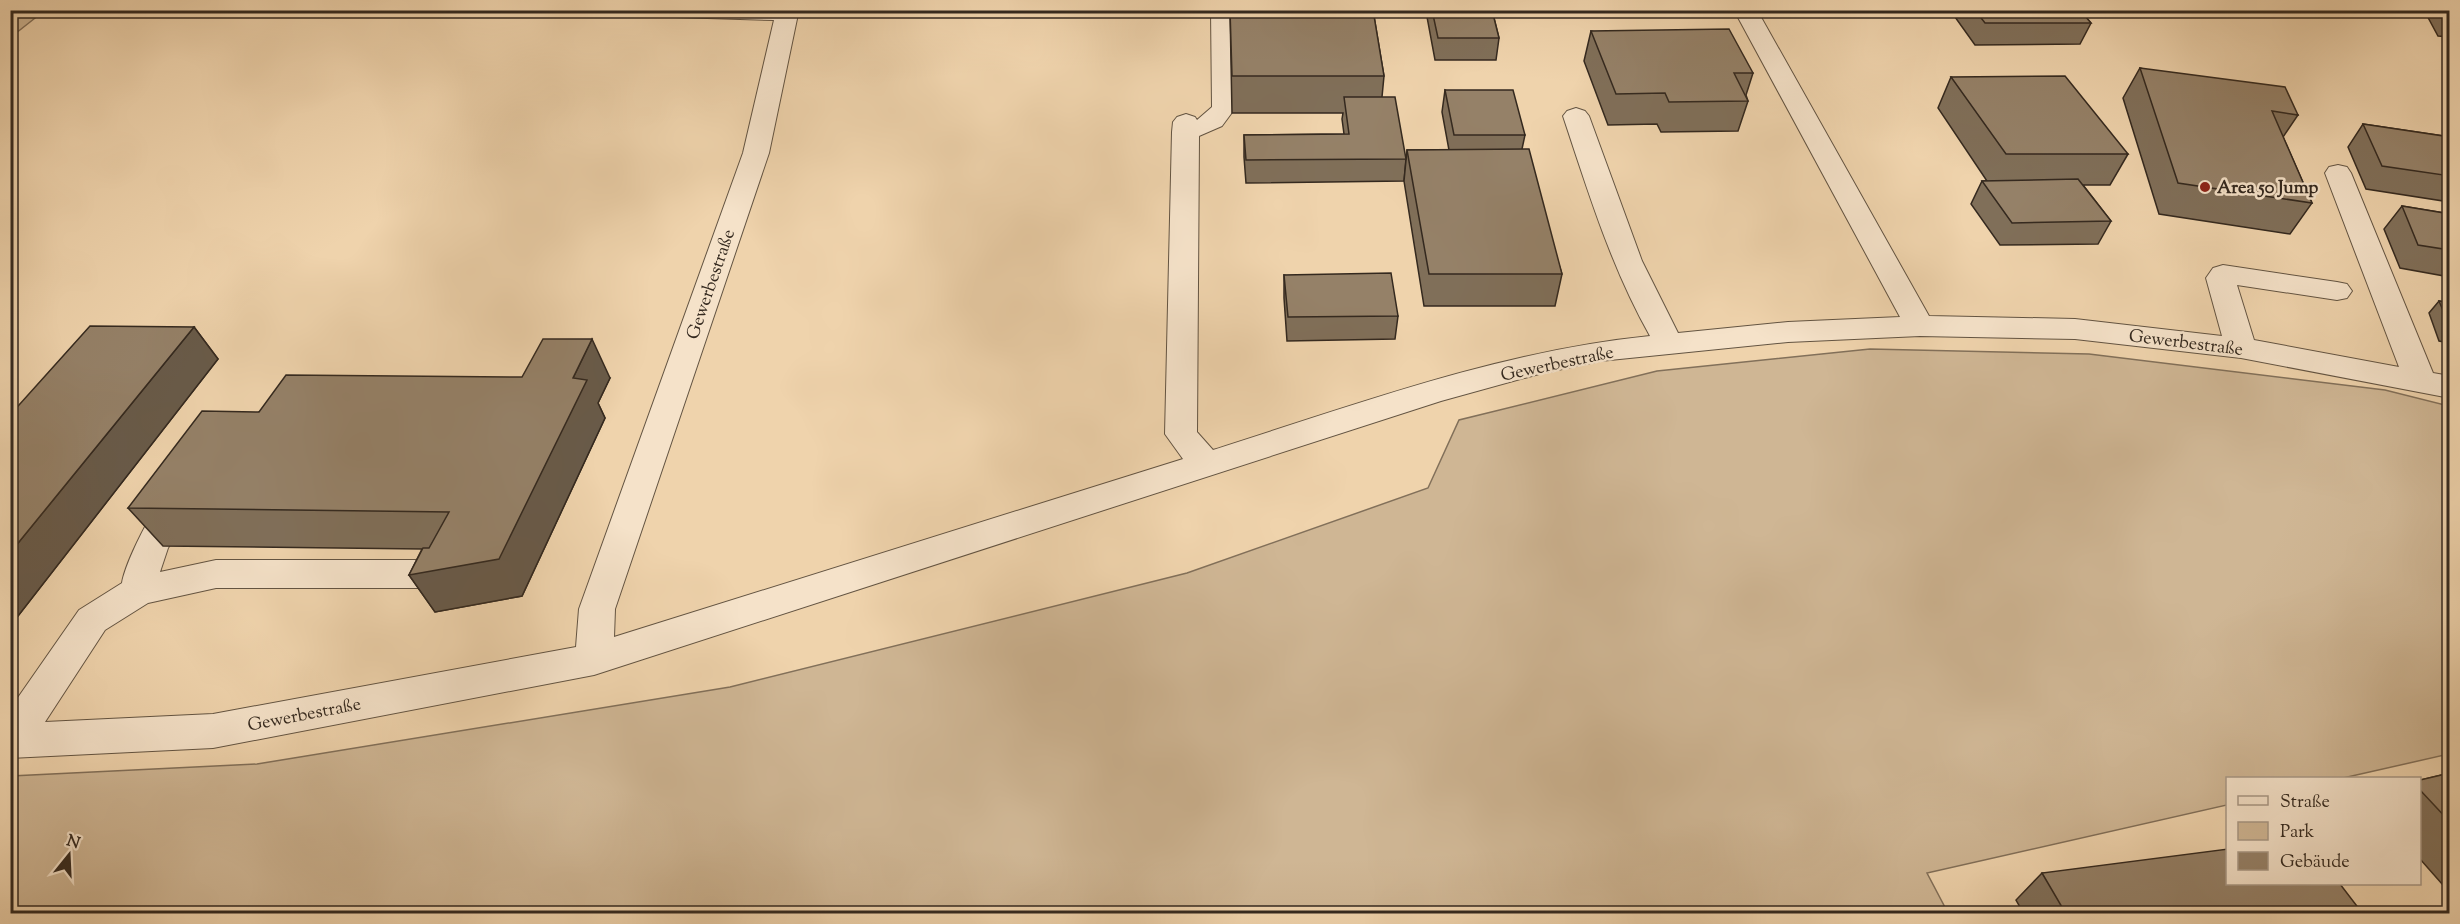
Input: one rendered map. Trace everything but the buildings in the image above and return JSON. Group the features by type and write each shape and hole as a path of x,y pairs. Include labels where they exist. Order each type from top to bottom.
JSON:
{"street":[{"name":"Gewerbestraße","path":"594,659 597,609 756,153 790,12 675,10"},
{"path":"1208,466 1181,434 1186,127 1206,126 1220,117 1224,107 1222,10"},
{"path":"1745,10 1920,327"},
{"path":"1576,116 1626,256 1652,316 1669,343"},
{"path":"2338,173 2435,384"},
{"path":"2241,348 2220,278 2223,273 2337,291"},
{"name":"Gewerbestraße","path":"11,741 213,731 594,659 1208,466 1434,392 1600,351 1788,332 1920,327 2075,329 2241,348 2435,384"},
{"path":"139,591 140,572 152,544 197,480"},
{"path":"11,741 92,620 139,591 216,574 427,574"}],"green space":[{"path":"11,10 44,10 44,11 11,37"},
{"path":"1870,349 2089,354 2385,390 2449,406 2449,754 2347,777 2226,777 2226,805 1927,873 1948,913 11,913 11,776 257,764 730,687 1187,573 1428,488 1459,420 1657,371"}],"place":[{"name":"Area 50 Jump","path":"2205,187"}]}
